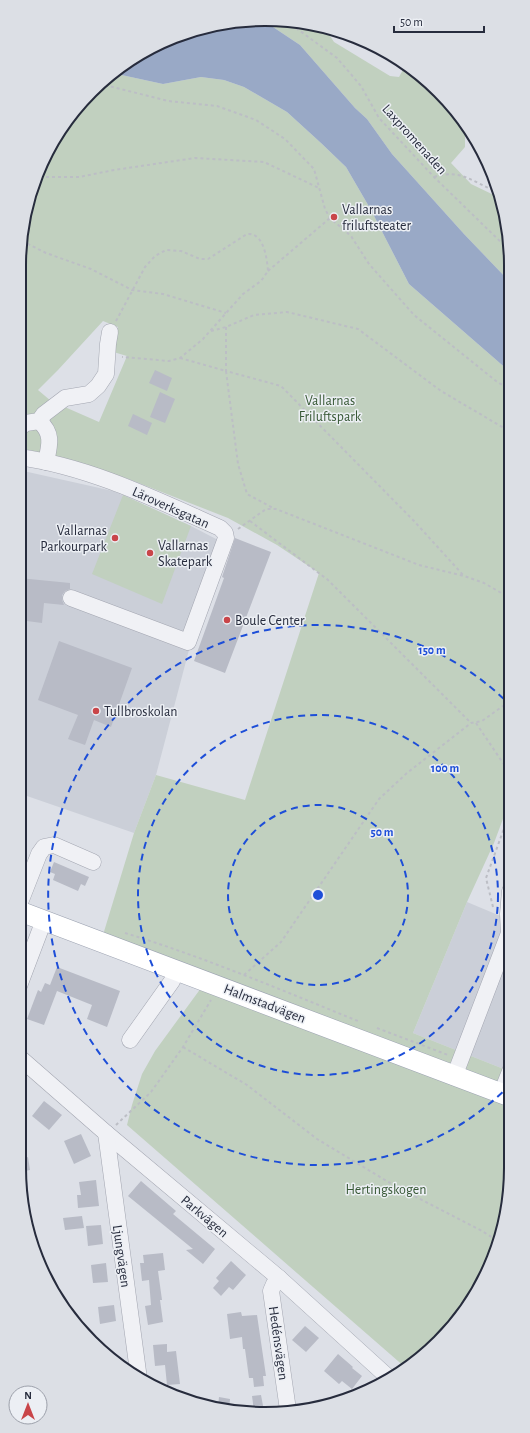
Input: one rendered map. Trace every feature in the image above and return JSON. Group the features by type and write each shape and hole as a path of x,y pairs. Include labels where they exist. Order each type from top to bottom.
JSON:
{"main road":[{"name":"Halmstadvägen","path":"26,914 177,970 457,1068 504,1095"}],"street":[{"path":"26,423 39,420 44,414 65,398 89,394 98,386 106,374 110,332"},
{"path":"39,420 45,426 49,435 46,462"},
{"name":"Läroverksgatan","path":"26,458 46,462 98,477 148,496 220,528 225,532 226,538"},
{"path":"71,598 188,642 226,538"},
{"path":"26,888 39,854 44,847 54,845 93,862"},
{"path":"26,968 44,920"},
{"path":"457,1068 504,946"},
{"path":"130,1040 172,981 177,970"},
{"name":"Parkvägen","path":"26,1063 106,1133 279,1278 385,1374"},
{"name":"Ljungvägen","path":"106,1133 138,1371"},
{"name":"Hedénsvägen","path":"279,1278 271,1291 287,1406"}],"path":[{"name":"Laxpromenaden","path":"296,28 337,58 361,86 379,118 434,177 503,244"},
{"path":"107,85 168,101 217,106 256,120 285,139 314,169 325,209 330,218 351,236 370,264 414,315 504,386"},
{"path":"43,176 79,177 114,170 195,158 264,162 319,188"},
{"path":"434,177 448,174 460,175 491,189"},
{"path":"107,356 169,361 180,358 210,332 243,294 330,218"},
{"path":"110,332 145,267 155,256 166,250 181,251 200,259 208,259 247,234 252,234 258,238 266,254 268,271"},
{"path":"27,244 46,253 91,269 132,290 163,294 226,313"},
{"path":"210,332 254,315 288,312 358,329 441,391 504,427"},
{"path":"226,327 226,371 238,464 247,494 276,509 419,565 464,576 484,583 504,595"},
{"path":"180,358 281,386 414,521 464,576"},
{"path":"226,538 266,510 276,509"},
{"path":"250,521 328,580 471,723"},
{"path":"244,975 281,942 379,799 407,773 471,723 482,721 504,705"},
{"path":"476,723 504,765"},
{"path":"493,907 486,878 504,828"},
{"path":"122,932 164,945 244,975 358,1021"},
{"path":"106,1133 151,1092 183,1048 211,999"},
{"path":"372,1026 457,1068"},
{"path":"183,1048 246,1085 324,1143 395,1186 493,1238"}],"shaded area":[{"name":"Tullbroskolan","path":"26,472 113,491 191,526 218,540 156,775 134,833 27,796 26,799"},
{"path":"467,902 504,917 504,1069 413,1033"}],"green space":[{"path":"272,26 296,28 329,35 334,42 390,76 399,77 403,70 423,85 445,107 465,134 465,147 451,163 471,184 493,195 502,234 504,276 392,154 367,119 355,108 300,45"},
{"name":"Vallarnas Friluftspark","path":"120,75 163,84 201,77 224,80 244,87 287,112 346,167 371,210 409,284 504,367 504,816 413,1033 504,1069 504,1168 502,1199 496,1230 491,1245 472,1288 445,1326 423,1348 402,1364 127,1125 142,1074 155,1051 201,988 99,948 134,833 156,775 245,800 319,573 277,545 228,518 126,478 47,454 26,450 26,265 28,234 31,218 34,203 44,174 66,132 85,107 107,85","holes":["103,321 118,327 110,351 127,356 99,422 51,401 38,390"]},
{"name":"Vallarnas Skatepark","path":"123,495 191,526 162,604 92,574"}],"water":[{"path":"272,26 300,45 355,108 367,119 392,154 504,276 504,367 409,284 371,210 346,167 287,112 244,87 224,80 201,77 163,84 120,75 132,66 174,44 203,34 234,28"}],"building":[{"path":"155,370 172,378 167,391 149,383"},
{"path":"160,392 175,399 165,423 150,417"},
{"path":"133,414 152,423 147,435 128,426"},
{"name":"Boule Center","path":"235,538 271,552 225,673 194,661 224,578 222,577"},
{"path":"26,579 70,583 70,589 65,591 62,595 64,605 44,603 42,623 26,621"},
{"path":"59,641 132,668 111,727 94,720 85,745 68,739 78,715 38,700"},
{"path":"54,862 89,877 85,886 81,884 78,891 53,880 55,874 50,872"},
{"path":"57,967 120,991 107,1027 87,1019 92,1005 57,991 44,1025 27,1019 38,990 41,992 45,983 50,985"},
{"path":"44,1101 62,1115 49,1130 32,1116"},
{"path":"81,1134 91,1156 74,1164 64,1141"},
{"path":"28,1157 30,1170 26,1171 26,1168 26,1158"},
{"path":"96,1180 99,1206 78,1208 77,1195 81,1195 79,1182"},
{"path":"141,1181 176,1211 173,1214 215,1249 203,1264 186,1250 193,1249 128,1196"},
{"path":"82,1216 84,1228 65,1230 63,1218"},
{"path":"101,1225 103,1244 88,1246 86,1226"},
{"path":"163,1253 165,1270 158,1271 163,1322 148,1325 145,1306 151,1305 149,1280 142,1281 140,1263 144,1263 143,1255"},
{"path":"231,1261 246,1275 233,1290 229,1287 221,1296 213,1288 219,1281 216,1278"},
{"path":"106,1263 108,1282 93,1283 91,1265"},
{"path":"114,1305 116,1321 100,1324 98,1307"},
{"path":"241,1312 242,1316 257,1315 266,1376 263,1376 264,1386 254,1387 253,1378 249,1378 242,1337 230,1339 227,1314"},
{"path":"305,1326 319,1338 306,1352 292,1340"},
{"path":"167,1344 167,1352 176,1351 180,1384 167,1385 165,1365 155,1366 153,1345"},
{"path":"338,1354 362,1376 352,1389 342,1381 339,1384 324,1371"},
{"path":"261,1395 263,1407 253,1406 252,1396"},
{"path":"219,1397 230,1399 230,1404 218,1402"}],"place":[{"name":"Vallarnas friluftsteater","path":"334,217"},
{"name":"Vallarnas Parkourpark","path":"115,538"},
{"name":"Vallarnas Skatepark","path":"150,553"},
{"name":"Boule Center","path":"227,620"},
{"name":"Tullbroskolan","path":"96,711"}],"park label":[{"name":"Hertingskogen","path":"386,1189"}]}
